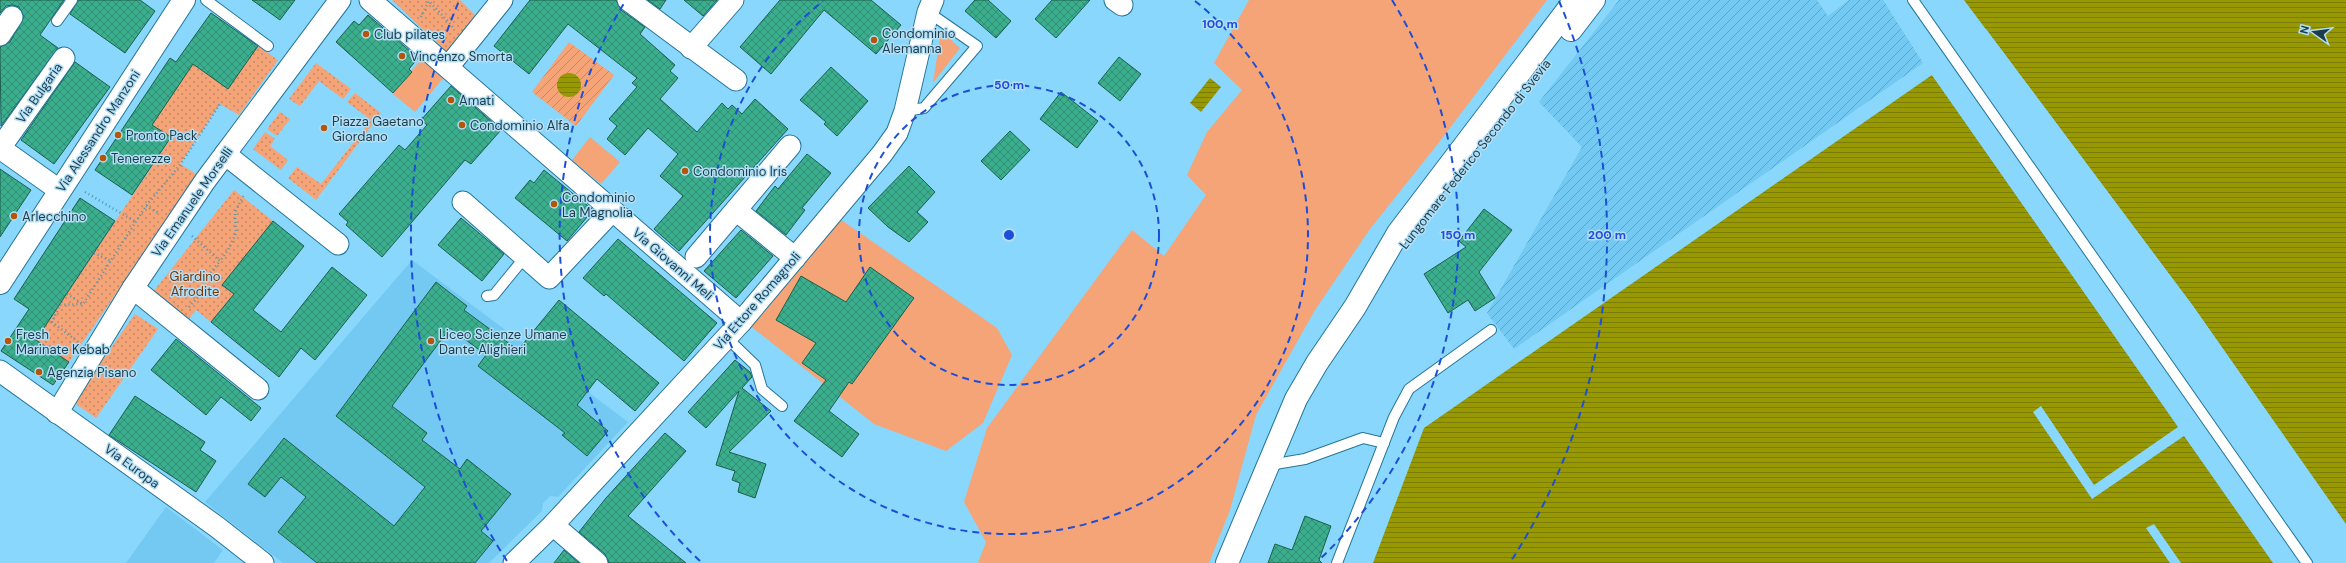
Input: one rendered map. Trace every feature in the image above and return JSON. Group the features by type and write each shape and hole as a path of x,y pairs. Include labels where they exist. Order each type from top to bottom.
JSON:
{"street":[{"name":"Via Alessandro Manzoni","path":"0,283 183,0"},
{"name":"Via Emanuele Morselli","path":"57,413 134,288 225,154 340,0"},
{"name":"Via Giovanni Meli","path":"370,0 741,322"},
{"path":"448,67 502,0"},
{"path":"628,0 736,80"},
{"path":"691,48 733,0"},
{"name":"Lungomare Federico Secondo di Svevia","path":"1355,307 1398,233 1575,0"},
{"name":"Lungomare Federico Secondo di Svevia","path":"1227,563 1266,466 1296,399 1317,363 1355,307 1594,0"},
{"name":"Via Ettore Romagnoli","path":"514,563 553,525 727,338 882,154 896,133 905,111 930,6"},
{"path":"0,35 12,17"},
{"name":"Via Bulgaria","path":"0,148 64,58"},
{"path":"696,257 790,146"},
{"path":"0,148 62,186"},
{"path":"225,154 338,244"},
{"path":"463,202 549,278 612,211"},
{"path":"736,210 795,258"},
{"path":"134,288 258,389"},
{"name":"Via Europa","path":"0,371 217,527 263,563"},
{"path":"553,525 597,563"}],"lane":[{"path":"57,21 72,0"},
{"path":"206,0 268,46"},
{"path":"1913,0 2307,563"},
{"path":"905,111 924,108 977,46 930,6"},
{"path":"487,296 494,296 525,257"},
{"path":"1337,563 1394,417 1409,389 1491,330"},
{"path":"727,338 755,365 762,389 782,406"},
{"path":"1266,466 1305,460 1364,438 1384,443"}],"path":[{"path":"411,35 429,0 468,43"},
{"path":"83,304 136,222 180,164 220,104"},
{"path":"168,315 174,307 188,307 207,287 204,281 228,250 236,233 234,212 254,178"},
{"path":"62,186 136,222"},
{"path":"196,238 220,261"},
{"path":"94,253 111,261"},
{"path":"67,294 83,304"},
{"path":"79,342 52,322 60,305 83,304"}],"shaded area":[{"path":"1619,0 1817,0 1828,16 1849,0 1883,0 1923,63 1514,349 1487,313 1582,147 1539,102"},
{"path":"1964,0 2346,0 2346,524 2193,306"},
{"path":"569,73 578,76 581,85 578,94 569,97 560,94 557,85 560,76"},
{"path":"1932,75 2274,563 1373,563 1424,428"},
{"path":"1210,78 1221,87 1201,112 1190,103"},
{"name":"Liceo Scienze Umane Dante Alighieri","path":"412,260 628,422 558,497 550,496 543,503 542,511 489,563 283,563 205,502"},
{"path":"166,507 223,550 214,563 126,563"}],"green space":[{"path":"392,0 460,0 477,17 449,54"},
{"path":"1249,0 1547,0 1437,145 1370,229 1315,310 1256,415 1230,510 1209,563 978,563 986,542 964,502 987,428 1132,230 1164,256 1206,195 1187,175 1207,132 1242,90 1214,63"},
{"path":"941,31 960,48 933,83"},
{"path":"569,42 614,75 576,126 532,92"},
{"path":"258,46 278,60 239,115 220,104 180,164 198,175 69,362 36,340 171,138 152,125 192,63 228,88"},
{"path":"423,57 445,76 415,112 393,94"},
{"path":"316,63 351,89 343,99 319,81 300,106 289,99"},
{"path":"355,93 381,113 316,200 288,178 297,167 321,184 371,120 347,102"},
{"path":"280,112 290,119 277,136 267,129"},
{"path":"265,132 275,139 270,146 288,160 281,170 253,149"},
{"path":"590,137 620,162 601,184 572,160"},
{"name":"Giardino Afrodite","path":"234,190 273,221 222,285 234,294 211,322 196,310 188,320 153,292"},
{"path":"837,217 997,328 1012,355 983,423 946,451 874,424 748,324"},
{"path":"135,314 158,329 96,418 73,402"}],"pier":[{"path":"1986,29 2193,306 2346,526 2191,307 1984,30"},
{"path":"1933,74 2276,563 2273,563 2184,436 2092,499 2033,412 2041,406 2094,485 2178,427 1932,75"},
{"path":"2154,524 2181,563 2170,563 2146,528"}],"building":[{"path":"0,0 64,0 40,35 58,48 1,126 0,47 10,42 24,17 19,7 13,5 6,6 0,13"},
{"path":"78,0 140,0 155,11 125,53 70,14"},
{"path":"252,0 295,0 280,20"},
{"path":"530,0 616,0 621,10 645,27 640,34 675,65 670,71 678,78 660,99 697,132 722,103 728,109 732,105 742,114 755,99 788,129 679,251 654,229 683,196 660,176 678,154 648,128 625,155 607,139 617,126 609,119 637,87 632,83 637,78 568,24 529,74 494,46"},
{"path":"648,0 666,0 660,9"},
{"path":"684,0 717,0 703,16"},
{"path":"780,0 871,0 901,25 876,54 824,10 771,74 740,47"},
{"path":"975,0 988,0 1011,21 996,38 965,11"},
{"path":"1052,0 1090,0 1056,38 1035,19"},
{"path":"211,13 258,46 228,89 193,64 152,125 171,137 132,195 95,170 170,58 176,62"},
{"path":"368,15 418,58 409,69 412,72 393,93 336,42 354,21 359,25"},
{"path":"1119,57 1141,74 1120,101 1098,83"},
{"path":"75,62 110,87 54,164 21,140"},
{"path":"831,67 868,101 837,136 824,124 826,122 800,100"},
{"path":"451,86 501,130 471,164 465,160 382,257 346,225 348,222 339,214 399,145 405,150 427,125 421,120"},
{"path":"1061,92 1098,121 1077,148 1040,119"},
{"path":"1010,131 1030,150 1001,180 981,161"},
{"path":"807,154 831,173 802,208 805,210 786,235 756,211 775,186 778,189"},
{"path":"909,166 935,192 917,212 928,222 909,242 888,227 868,208"},
{"path":"0,169 31,190 0,237"},
{"name":"Condominio La Magnolia","path":"544,170 593,210 567,241 515,198 530,180 534,183"},
{"path":"80,198 115,221 36,340 69,362 53,385 1,351 29,309 14,299"},
{"path":"1484,209 1512,230 1479,272 1495,298 1475,311 1468,300 1448,313 1424,274 1466,247 1459,241"},
{"path":"461,218 504,254 482,281 438,245"},
{"path":"273,221 304,246 253,310 281,332 332,267 367,295 315,360 301,348 279,377 211,322 234,294 222,285"},
{"path":"741,230 773,256 736,298 704,271"},
{"path":"618,239 717,323 684,361 606,294 604,296 583,278"},
{"path":"870,267 914,298 852,384 849,382 829,411 859,434 842,457 794,421 826,380 802,363 816,343 776,320 801,276 846,302"},
{"path":"436,282 467,306 464,310 518,350 559,300 659,383 635,411 597,379 577,405 608,431 587,456 562,435 565,433 478,366 486,355 450,328 392,406 427,433 422,440 460,469 467,459 511,494 481,531 493,541 475,563 317,563 278,532 306,497 281,477 265,497 248,484 284,438 394,526 425,487 336,416"},
{"path":"176,339 261,408 251,421 221,397 206,415 151,370"},
{"path":"735,360 750,372 752,377 742,388 771,411 729,452 766,464 755,498 738,492 740,483 732,480 735,471 716,465 739,391 706,428 688,412"},
{"path":"135,396 205,442 200,450 216,461 196,492 109,435"},
{"path":"665,433 686,451 628,516 686,563 609,563 605,554 579,532 606,498"},
{"path":"1305,516 1331,526 1319,560 1322,563 1268,563 1275,544 1292,550"},
{"path":"564,550 579,563 554,563"}],"place":[{"name":"Club pilates","path":"366,34"},
{"name":"Condominio Alemanna","path":"874,40"},
{"name":"Vincenzo Smorta","path":"402,56"},
{"name":"Amati","path":"451,100"},
{"name":"Condominio Alfa","path":"462,125"},
{"name":"Piazza Gaetano Giordano","path":"324,128"},
{"name":"Pronto Pack","path":"118,135"},
{"name":"Tenerezze","path":"103,158"},
{"name":"Condominio Iris","path":"685,171"},
{"name":"Condominio La Magnolia","path":"554,204"},
{"name":"Arlecchino","path":"14,216"},
{"name":"Fresh Marinate Kebab","path":"8,341"},
{"name":"Liceo Scienze Umane Dante Alighieri","path":"431,341"},
{"name":"Agenzia Pisano","path":"39,372"}]}
